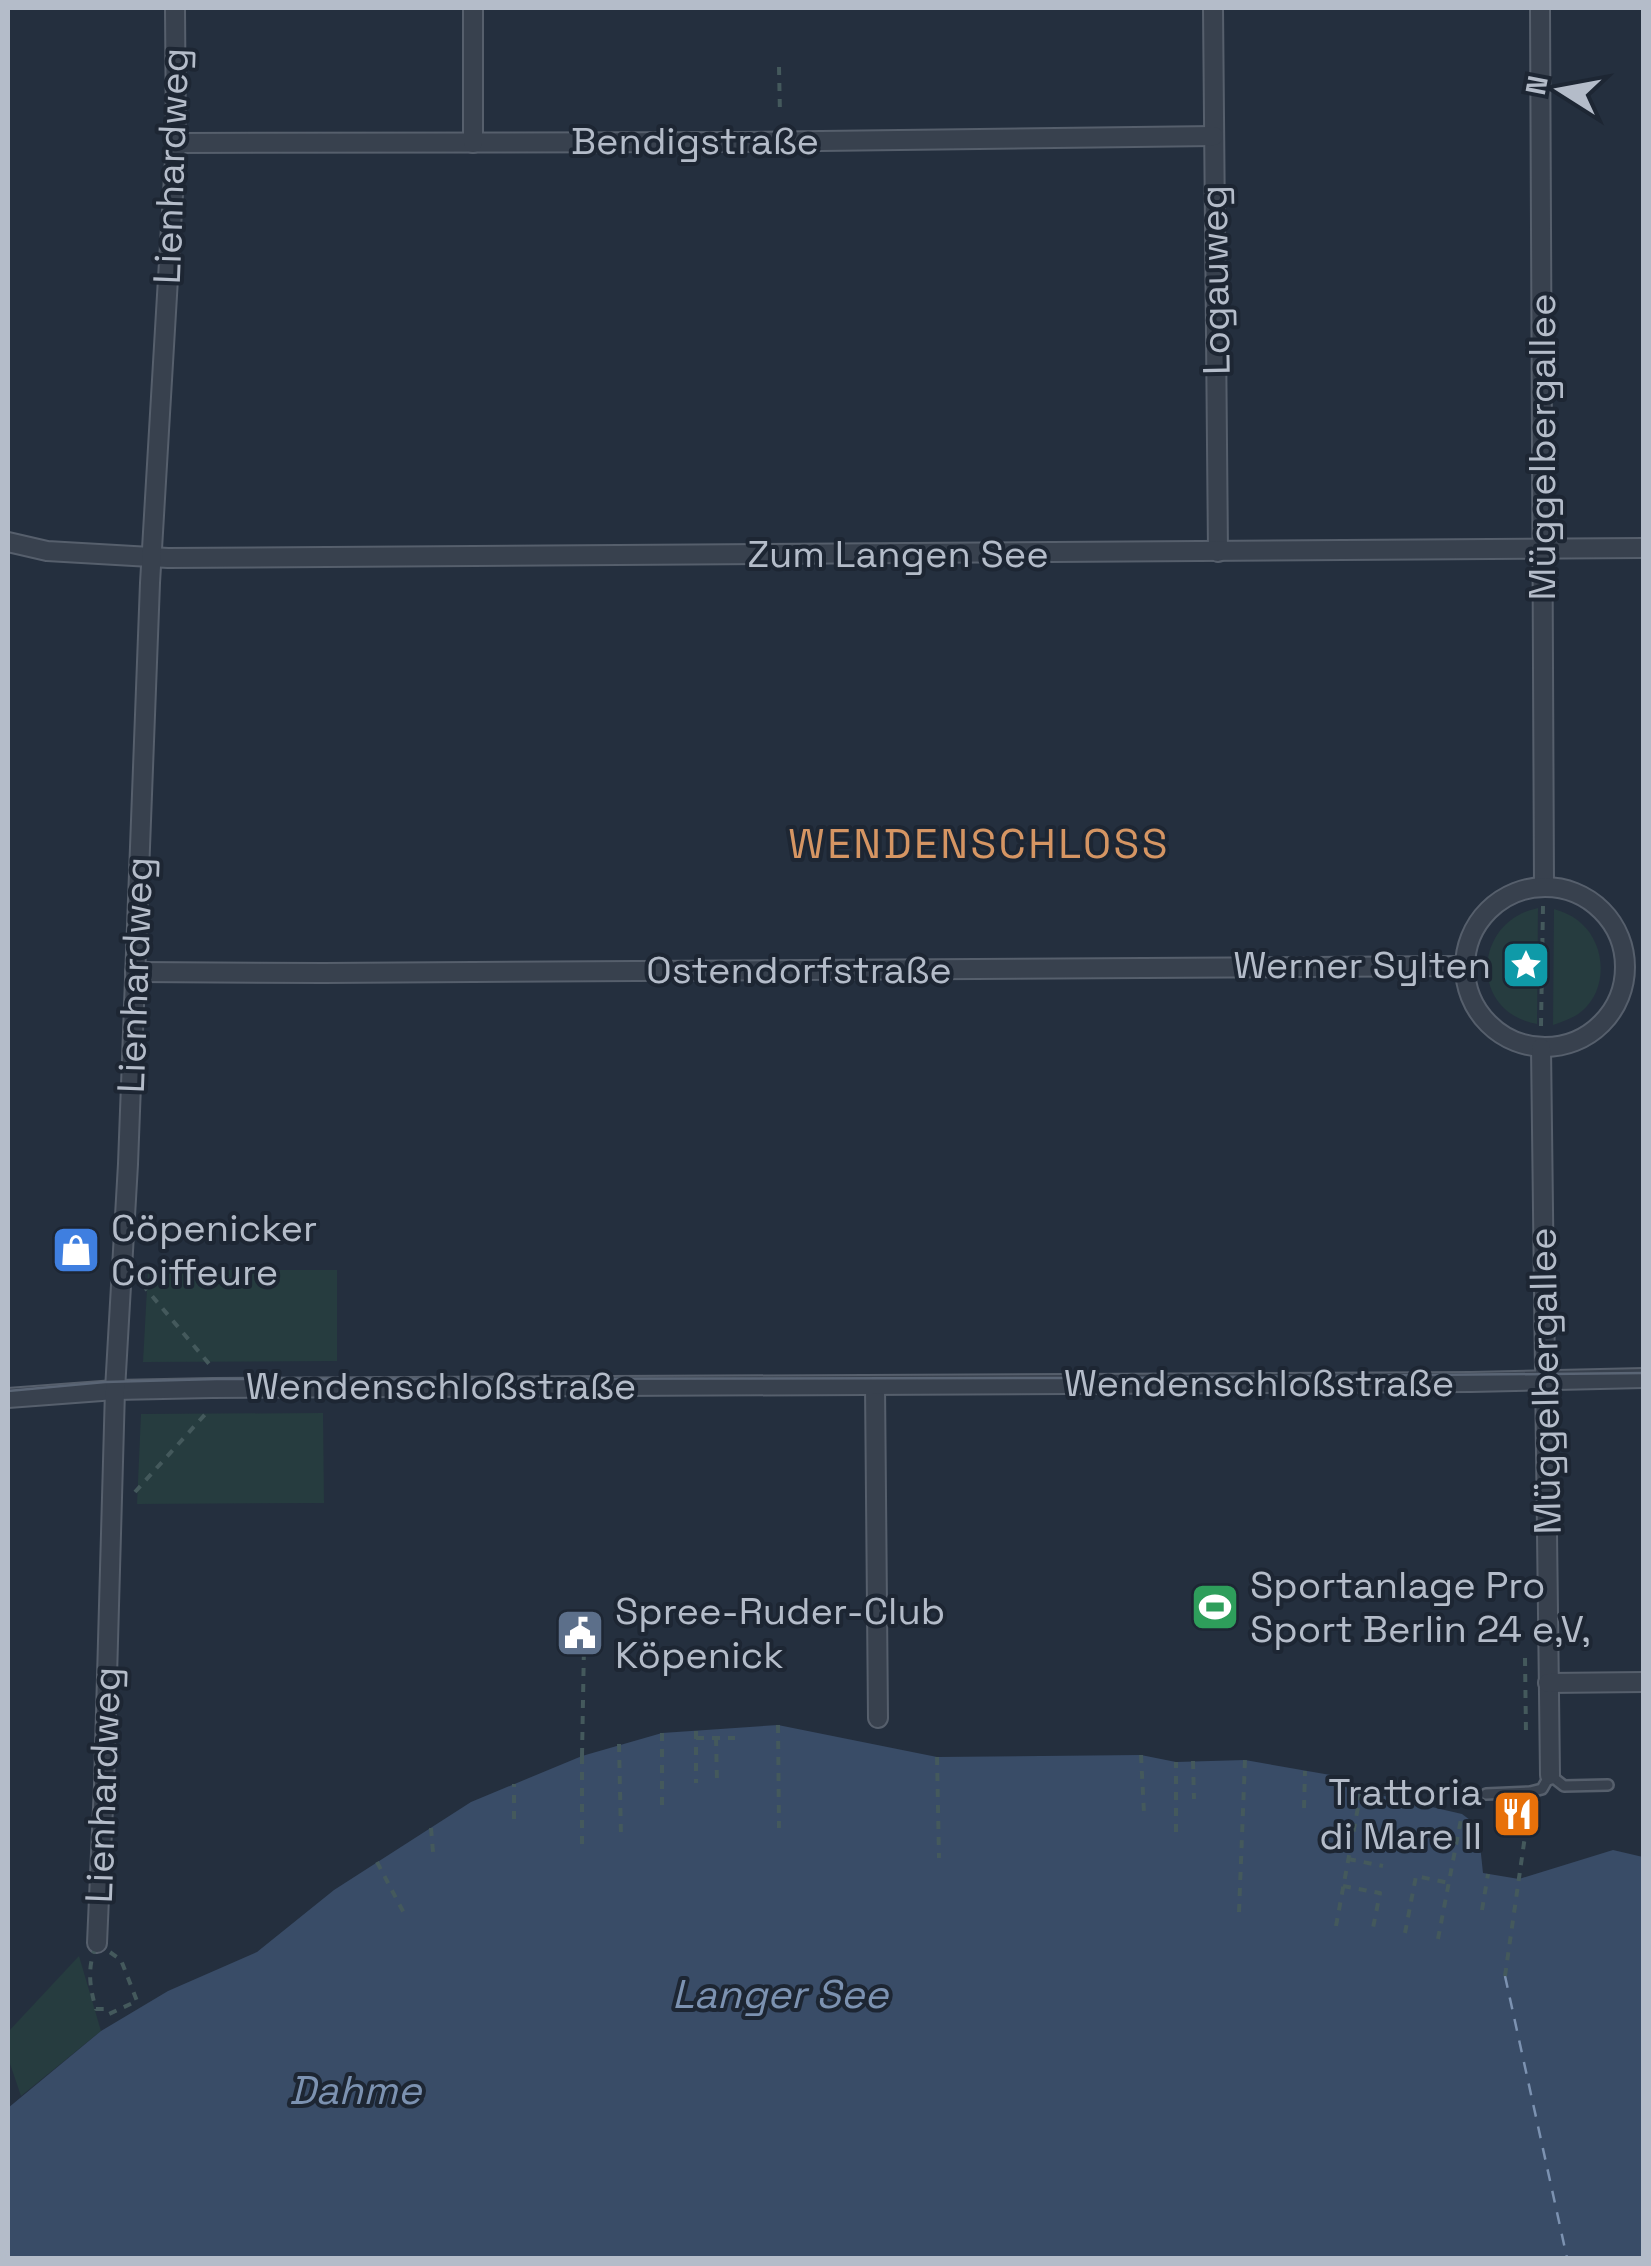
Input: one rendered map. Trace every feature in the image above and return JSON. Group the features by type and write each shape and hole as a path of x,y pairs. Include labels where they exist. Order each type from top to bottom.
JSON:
{"street":[{"name":"Lienhardweg","path":"97,1944 115,1390 152,558 176,143 175,8"},
{"path":"472,8 472,143"},
{"name":"Logauweg","path":"1214,8 1218,552"},
{"name":"Müggelbergallee","path":"1540,8 1544,886"},
{"name":"Bendigstraße","path":"176,143 1214,136"},
{"name":"Zum Langen See","path":"8,542 47,551 152,558 1644,548"},
{"path":"1544,886 1578,893 1593,902 1606,914 1635,964 1615,1007 1602,1024 1584,1038 1563,1046 1541,1048 1516,1043 1495,1031 1478,1012 1467,990 1464,966 1475,926 1488,910 1522,889 1544,886"},
{"name":"Ostendorfstraße","path":"135,972 1464,966"},
{"name":"Müggelbergallee","path":"1541,1048 1550,1774"},
{"name":"Wendenschloßstraße","path":"8,1398 115,1390 228,1388 1644,1378"},
{"path":"875,1385 878,1718"},
{"path":"1548,1683 1644,1682"}],"lane":[{"path":"1486,1794 1542,1789 1550,1774 1564,1786 1608,1785"}],"path":[{"path":"779,68 780,114"},
{"path":"1541,1048 1544,886"},
{"path":"128,1500 228,1388 138,1280"},
{"path":"582,1844 584,1646"},
{"path":"778,1725 778,1828"},
{"path":"696,1731 696,1783"},
{"path":"662,1732 662,1809"},
{"path":"696,1738 735,1738"},
{"path":"716,1738 717,1782"},
{"path":"619,1744 621,1835"},
{"path":"1141,1755 1144,1813"},
{"path":"937,1757 939,1858"},
{"path":"1240,1912 1245,1760"},
{"path":"1176,1762 1176,1832"},
{"path":"1193,1762 1194,1799"},
{"path":"1304,1808 1305,1771"},
{"path":"514,1784 514,1818"},
{"path":"1336,1926 1361,1791"},
{"path":"1505,1976 1530,1799"},
{"path":"1438,1939 1462,1814"},
{"path":"431,1828 433,1852"},
{"path":"1348,1859 1383,1866"},
{"path":"377,1862 406,1918"},
{"path":"1482,1910 1488,1874"},
{"path":"1405,1934 1416,1876 1449,1883"},
{"path":"1343,1886 1380,1892 1372,1933"},
{"path":"97,1944 121,1960 136,2001 109,2014 96,2009 89,1985 90,1959 97,1944"}],"green space":[{"path":"1538,908 1537,1024 1515,1016 1499,1003 1490,986 1487,967 1500,930 1516,917"},
{"path":"1554,909 1576,919 1590,933 1601,968 1590,1002 1576,1016 1553,1025"},
{"path":"148,1270 337,1270 337,1361 143,1362"},
{"path":"323,1413 324,1503 137,1504 141,1414"},
{"path":"79,1956 101,2031 21,2096 8,2058 8,2032"}],"water":[{"name":"Langer See","path":"778,1725 937,1757 1141,1755 1176,1762 1245,1760 1342,1777 1341,1786 1462,1814 1478,1826 1483,1873 1519,1879 1613,1850 1643,1857 1643,2258 8,2258 8,2108 101,2031 168,1991 257,1952 334,1890 471,1802 582,1756 662,1733"}],"ferry route":[{"path":"1505,1976 1567,2258"}],"tram line":[{"path":"8,1391 105,1382 216,1379 1644,1373"}],"place":[{"name":"Werner Sylten","path":"1526,965"},
{"name":"Cöpenicker Coiffeure","path":"76,1250"},
{"name":"Sportanlage Pro Sport Berlin 24 e,V,","path":"1215,1607"},
{"name":"Spree-Ruder-Club Köpenick","path":"580,1633"},
{"name":"Trattoria di Mare II","path":"1517,1814"}],"district":[{"name":"WENDENSCHLOSS","path":"979,843"}],"water label":[{"name":"Dahme","path":"355,2090"}]}
